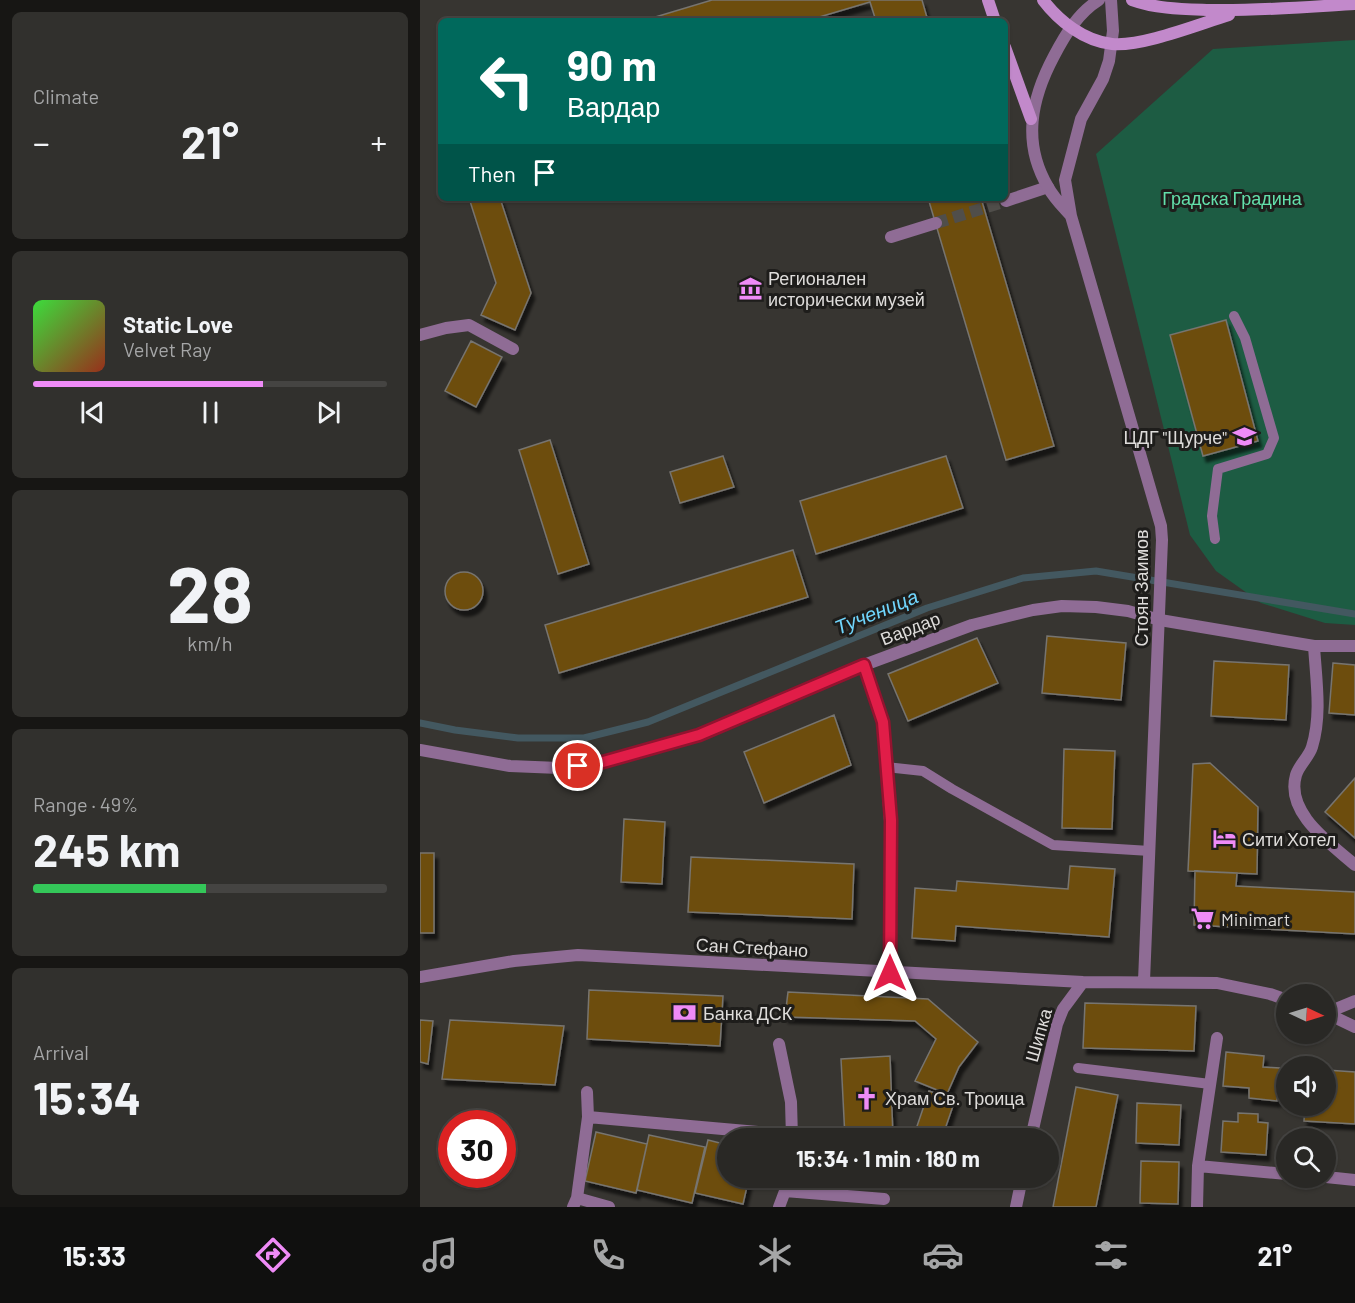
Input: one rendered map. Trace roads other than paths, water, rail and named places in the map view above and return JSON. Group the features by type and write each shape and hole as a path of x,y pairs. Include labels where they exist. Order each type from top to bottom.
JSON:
{"main road":[{"path":"988,0 994,18"},
{"path":"1042,0 1070,28 1112,44 1144,40 1242,11 1276,5 1355,4"},
{"path":"1132,0 1161,8 1242,11"},
{"path":"1008,55 1031,119"}],"street":[{"path":"1071,216 1048,187 1036,160 1031,119 1041,84 1059,45 1082,14 1099,0"},
{"name":"Стоян Заимов","path":"1111,0 1112,44 1109,62 1103,79 1082,119 1065,180 1071,216 1161,526 1161,596 1144,981"},
{"path":"1008,200 1048,187"},
{"path":"891,237 936,223"},
{"path":"420,335 469,325 513,350"},
{"name":"Вардар","path":"420,750 510,766 559,768 596,764 699,735 864,665 972,625 1033,610 1062,606 1096,607 1128,612 1160,620 1314,646 1355,646"},
{"path":"1314,646 1318,707 1312,748 1296,773 1294,783 1298,809 1355,865"},
{"path":"864,665 883,722 891,820 890,973"},
{"name":"Сан Стефано","path":"420,977 514,961 578,955 1083,982 1217,983 1276,997"},
{"name":"Шипка","path":"1033,1128 1057,1024 1068,1001 1083,982"},
{"path":"1336,1009 1355,1001"},
{"path":"1336,1018 1355,1027"},
{"path":"1197,1207 1198,1167 1217,1038"},
{"path":"779,1044 791,1102 792,1128"},
{"path":"587,1092 588,1117 575,1203 609,1207"},
{"path":"588,1117 717,1128"},
{"path":"1198,1167 1276,1173"},
{"path":"1336,1178 1355,1180"},
{"path":"779,1207 785,1188"},
{"path":"1016,1207 1020,1188"},
{"path":"785,1191 884,1199"}],"lane":[{"path":"1215,539 1212,516 1218,469 1267,454 1274,438 1245,338 1234,316"},
{"path":"886,767 924,771 1053,845 1150,851"},
{"path":"1077,1068 1210,1084"}],"waterway":[{"name":"Тученица","path":"420,723 518,738 584,738 648,722 927,608 1023,578 1096,571 1355,614"}],"tunnel":[{"path":"936,223 1006,201"}],"place":[{"name":"Регионален исторически музей","path":"750,288"},
{"name":"ЦДГ \"Щурче\"","path":"1245,437"},
{"name":"Сити Хотел","path":"1224,839"},
{"name":"Minimart","path":"1203,919"},
{"name":"Банка ДСК","path":"685,1013"},
{"name":"Храм Св. Троица","path":"867,1098"}],"park label":[{"name":"Градска Градина","path":"1232,198"}]}
